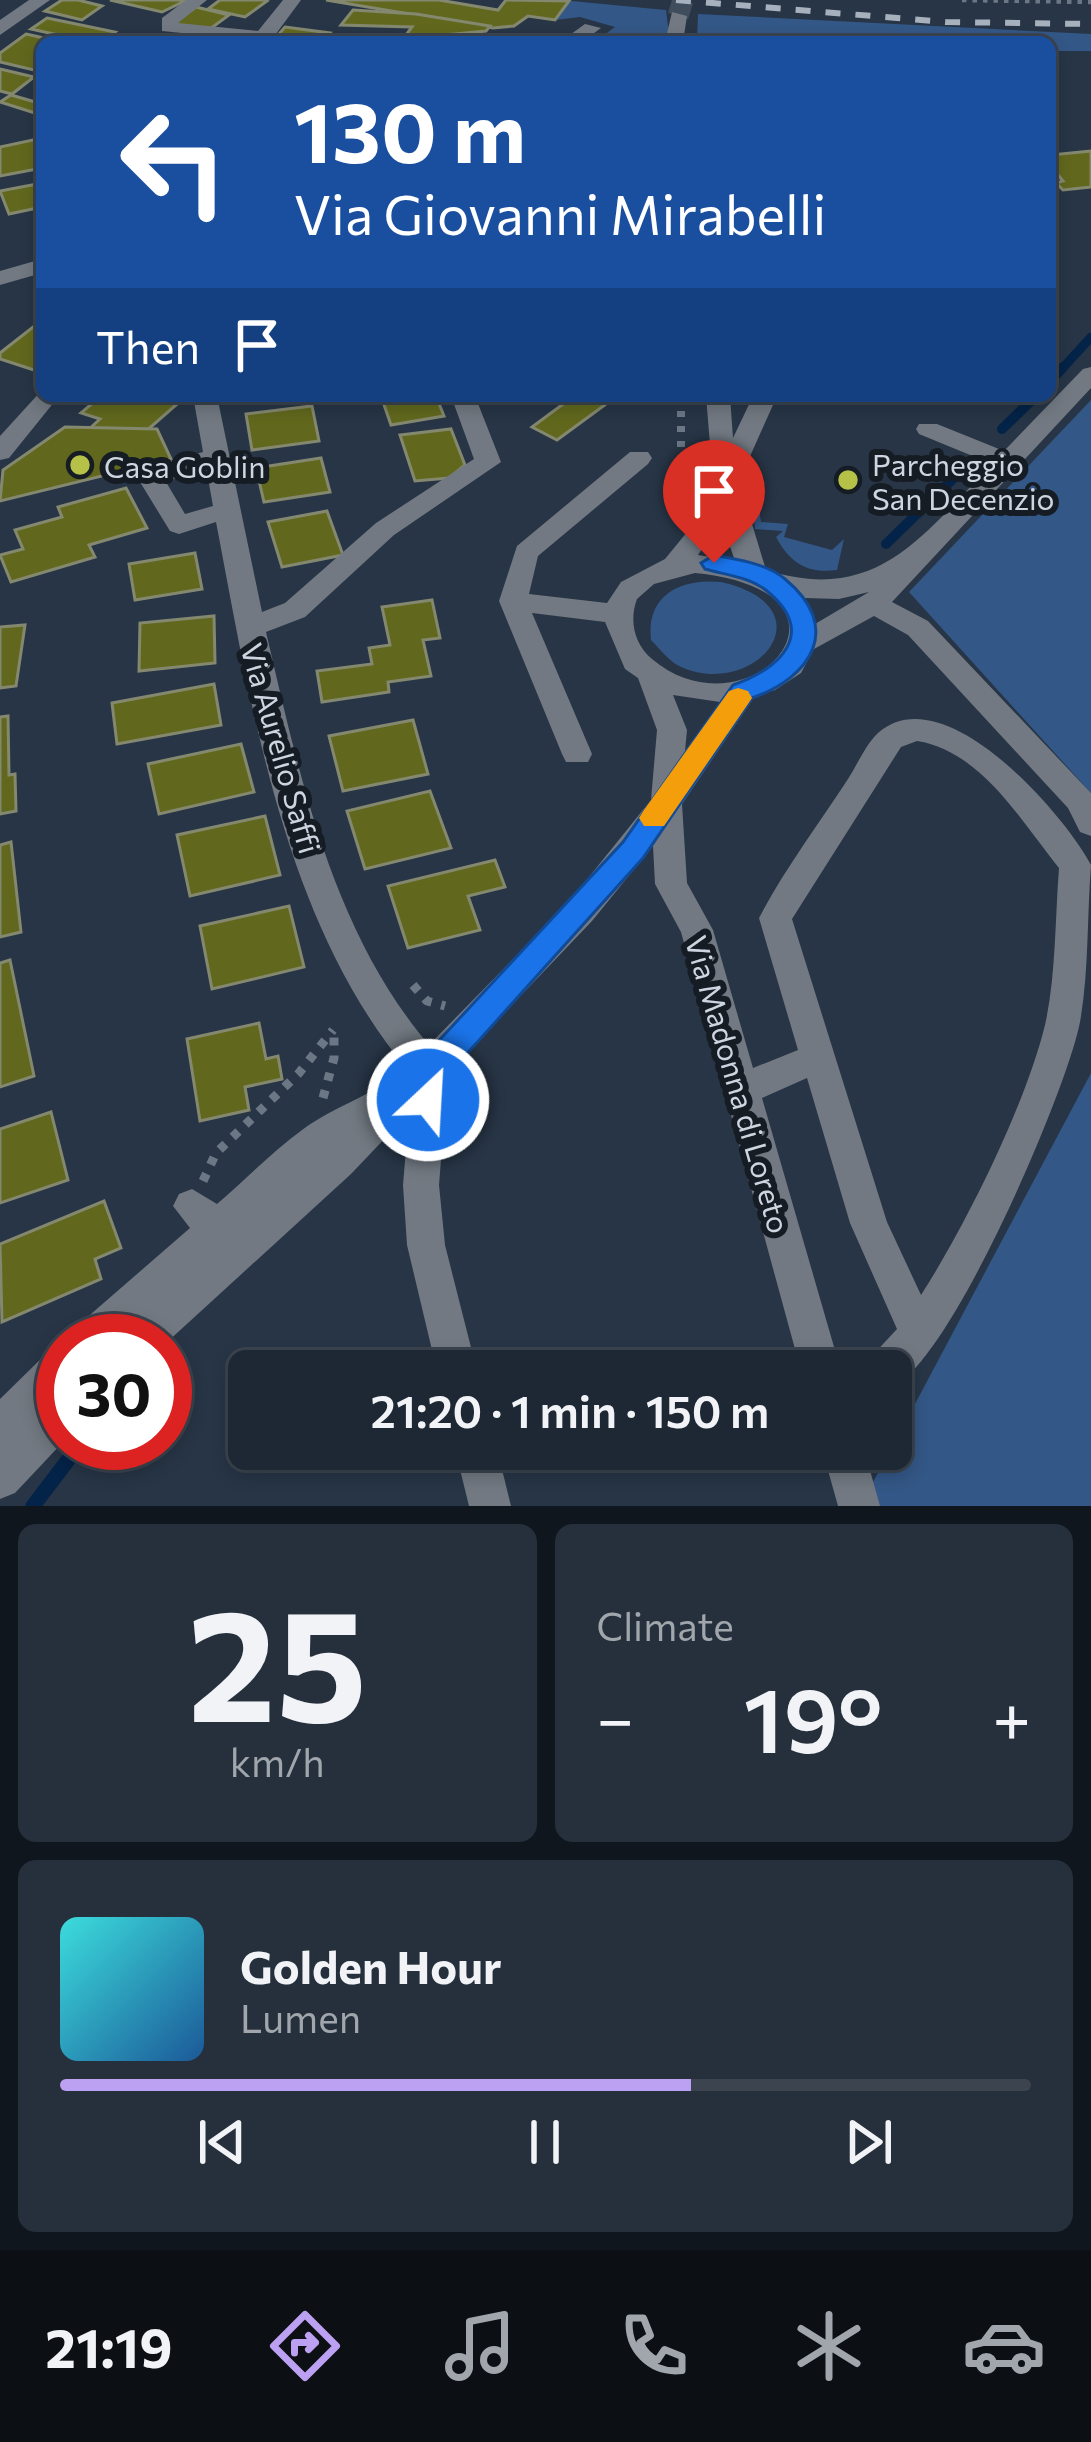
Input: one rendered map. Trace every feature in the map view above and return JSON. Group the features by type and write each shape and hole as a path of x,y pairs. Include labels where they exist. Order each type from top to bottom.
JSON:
{"street":[{"path":"0,29 41,0"},
{"path":"199,0 168,22 169,27 248,36"},
{"path":"265,36 292,0"},
{"path":"675,36 678,16"},
{"path":"579,36 592,28"},
{"path":"0,278 36,268"},
{"path":"804,642 874,604 1091,374"},
{"path":"0,452 41,402"},
{"name":"Via Aurelio Saffi","path":"206,402 249,628 303,832 334,921 376,1005 430,1072"},
{"path":"249,628 295,610 385,529 488,462 465,402"},
{"path":"718,402 723,481 736,532 764,578 800,611 804,642 793,664 770,682 743,692 697,693 652,678 625,654 616,614 621,600 642,579 674,566 714,563 764,578 838,591 874,581 923,555"},
{"path":"674,566 704,529 762,402"},
{"path":"928,429 1009,462"},
{"path":"216,456 159,473 153,482 179,525 226,510"},
{"path":"577,754 512,601 526,552 639,458"},
{"path":"512,601 616,614"},
{"path":"874,604 919,628 1080,801 1091,824"},
{"name":"Via Madonna di Loreto","path":"652,678 672,730 666,798 671,884 697,930 815,1350"},
{"path":"120,1314 216,1227 338,1162 430,1072 633,850 743,692"},
{"path":"904,1350 919,1334 958,1272 1046,1080 1063,1021 1083,856 967,744 938,729 908,728 890,739 776,918 869,1222 919,1334"},
{"path":"740,1085 764,1082 818,1057"},
{"path":"430,1072 421,1185 426,1245 452,1350"},
{"path":"158,1314 216,1227"},
{"path":"0,1427 36,1392"},
{"path":"0,1478 36,1441"},
{"path":"481,1470 490,1506"},
{"path":"849,1470 859,1506"}],"path":[{"path":"962,0 1091,4"},
{"path":"679,522 681,402"},
{"path":"216,1227 216,1153 299,1073 334,1029"}],"shaded area":[{"path":"561,0 666,10 669,36 603,36 615,27 580,17 555,20 568,2"},
{"path":"698,14 1091,34 1091,51 1056,51 1056,36 697,36"},
{"path":"1091,400 1091,793 909,592"},
{"path":"751,491 757,491 761,522 788,524 784,537 832,550 844,539 837,570 800,565 776,537 783,531 755,529"},
{"path":"721,582 754,594 772,611 777,629 770,647 755,662 733,672 707,674 679,666 651,640 654,612 679,587"},
{"path":"1091,1073 1091,1506 860,1506 880,1470 912,1470 912,1410"}],"building":[{"path":"62,0 102,6 82,20 45,11"},
{"path":"110,0 187,0 162,12"},
{"path":"220,0 267,1 245,17 208,9"},
{"path":"326,0 439,0 498,10 506,0 569,1 555,20 528,16 514,26 493,28"},
{"path":"196,7 229,15 206,32 172,24"},
{"path":"353,10 490,26 486,31 405,36 412,27 341,25"},
{"path":"47,18 115,32 63,36 31,29"},
{"path":"285,27 330,33 328,36 277,36"},
{"path":"26,34 36,36 36,71 0,62 0,53"},
{"path":"0,69 34,77 12,94 0,91"},
{"path":"11,95 36,102 36,112 35,113 0,102"},
{"path":"36,139 36,169 0,176 0,147"},
{"path":"1091,151 1091,187 1063,190 1056,183 1063,181 1056,172 1056,154"},
{"path":"36,184 36,208 9,214 0,191"},
{"path":"36,325 36,368 0,359 0,353"},
{"path":"94,402 179,402 145,432 158,456 86,473 67,436 87,431 100,419 81,413"},
{"path":"383,402 438,402 444,416 391,425"},
{"path":"566,402 609,402 557,440 532,427"},
{"path":"312,406 319,441 252,450 246,414"},
{"name":"Casa Goblin","path":"65,427 157,429 171,459 0,501 3,470"},
{"path":"451,429 465,465 449,478 415,481 400,435"},
{"path":"321,458 330,492 264,502 256,468"},
{"path":"126,488 147,528 89,545 95,557 11,582 0,555 23,549 15,530 62,517 58,507"},
{"path":"327,511 343,555 282,567 268,522"},
{"path":"195,553 202,589 135,600 129,564"},
{"path":"432,600 440,638 423,640 431,676 388,682 389,692 322,702 317,671 372,664 369,648 390,645 382,607"},
{"path":"214,616 215,663 139,671 140,623"},
{"path":"25,625 16,686 0,688 0,627"},
{"path":"214,684 221,725 117,744 112,703"},
{"path":"8,716 9,775 15,774 16,811 0,814 0,717"},
{"path":"413,720 428,774 343,791 329,736"},
{"path":"241,744 254,792 159,814 148,764"},
{"path":"430,791 451,848 365,869 347,811"},
{"path":"265,816 280,875 190,896 177,835"},
{"path":"11,842 21,932 0,937 0,845"},
{"path":"495,860 505,887 468,896 480,930 408,948 388,886"},
{"path":"289,906 304,967 212,989 200,926"},
{"path":"10,960 34,1076 0,1087 0,963"},
{"path":"259,1023 266,1059 278,1056 282,1079 245,1087 249,1110 200,1121 187,1039"},
{"path":"51,1112 68,1180 0,1203 0,1129"},
{"path":"104,1201 121,1248 95,1259 101,1279 2,1322 0,1244"}],"waterway":[{"path":"1061,370 1091,337"},
{"path":"1056,375 1063,367"},
{"path":"1002,429 1030,402"},
{"path":"886,544 958,474"},
{"path":"33,1506 60,1470"}],"tunnel":[{"path":"678,16 683,0"}],"railway":[{"path":"676,0 946,22 1091,24"}],"slow traffic":[{"path":"654,818 738,698"}],"place":[{"name":"Casa Goblin","path":"80,465"},
{"name":"Parcheggio San Decenzio","path":"848,480"}],"route":[{"path":"428,1100 430,1072 633,850 743,692 770,682 793,664 804,642 800,611 776,584 753,572 714,563"}]}
